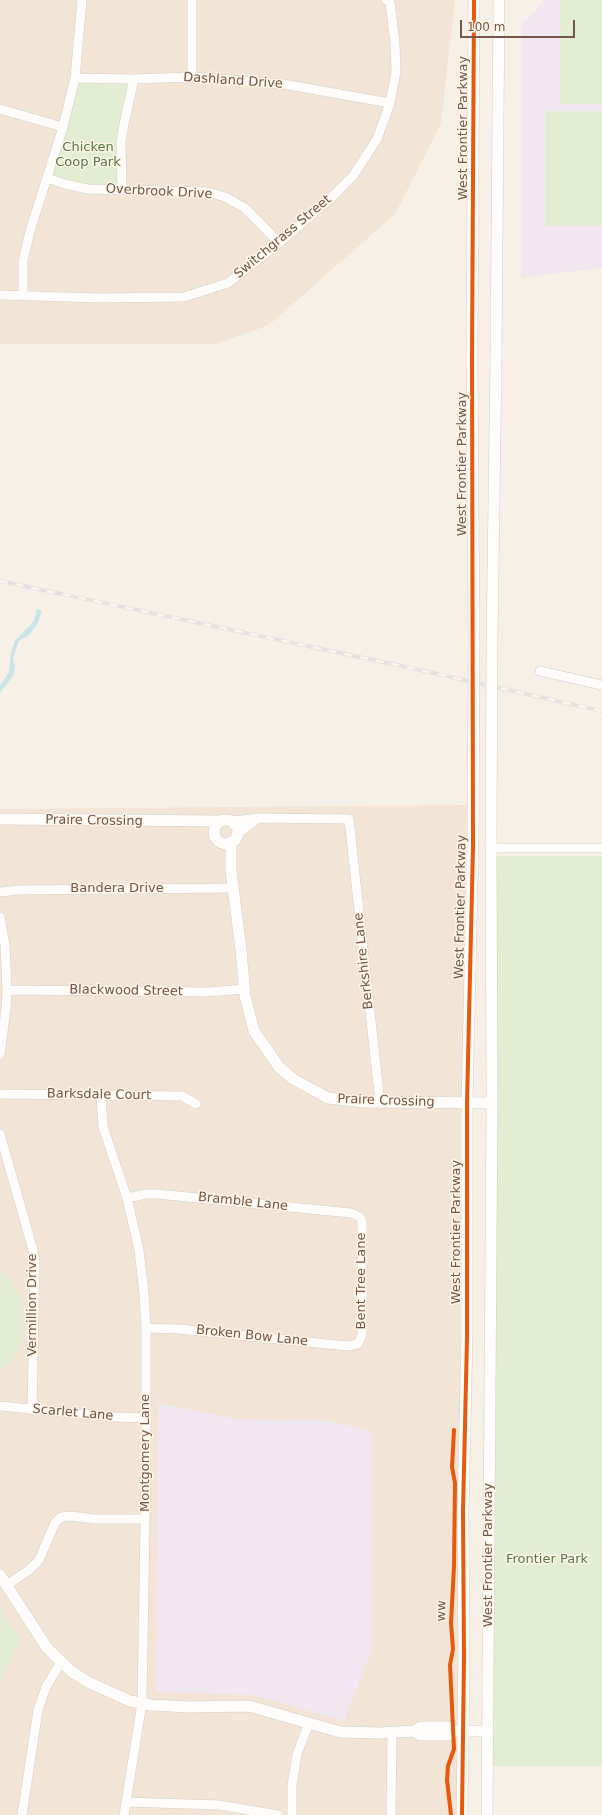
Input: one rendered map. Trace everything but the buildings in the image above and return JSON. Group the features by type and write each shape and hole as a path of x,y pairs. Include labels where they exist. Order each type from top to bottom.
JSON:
{"street":[{"path":"23,295 23,261 30,230 63,126 75,78 82,0"},
{"path":"192,0 192,77"},
{"name":"West Frontier Parkway","path":"462,1815 458,1731 467,1338 467,1103 473,839 474,643 472,358 474,0"},
{"name":"West Frontier Parkway","path":"487,1815 492,1104 492,644 499,0"},
{"name":"Switchgrass Street","path":"0,295 98,298 184,297 228,283 279,243 353,176 377,139 390,103 396,72 395,43 388,1"},
{"name":"Dashland Drive","path":"75,78 134,79 192,77 283,84 390,103"},
{"path":"122,189 121,142 134,79"},
{"path":"0,109 63,126"},
{"name":"Overbrook Drive","path":"47,178 64,184 87,189 208,192 225,196 245,208 279,243"},
{"path":"540,671 602,685"},
{"path":"260,818 224,844 215,838 213,832 216,824 219,822 227,819 231,821 260,818"},
{"name":"Berkshire Lane","path":"260,818 349,819 380,1102"},
{"name":"Praire Crossing","path":"0,820 219,822"},
{"path":"231,821 236,826 234,838"},
{"name":"Praire Crossing","path":"189,822 213,832"},
{"name":"Praire Crossing","path":"231,871 234,838"},
{"name":"Praire Crossing","path":"220,842 231,871 244,989 248,1011 254,1031 272,1058 293,1079 328,1098 348,1101 492,1104"},
{"path":"491,844 602,848"},
{"name":"Bandera Drive","path":"0,892 18,890 234,888"},
{"path":"0,917 6,945 7,990 0,1055"},
{"name":"Blackwood Street","path":"7,990 208,992 244,989"},
{"name":"Barksdale Court","path":"0,1094 182,1096 196,1104"},
{"name":"Montgomery Lane","path":"101,1095 104,1127 126,1198 139,1250 146,1328 142,1703 124,1815"},
{"name":"Vermillion Drive","path":"0,1134 33,1250 35,1262 32,1410"},
{"name":"Bramble Lane","path":"126,1198 146,1194 157,1194 351,1213 360,1217"},
{"name":"Bent Tree Lane","path":"358,1344 362,1335 363,1228 360,1217"},
{"name":"Broken Bow Lane","path":"146,1328 179,1329 347,1346 358,1344"},
{"name":"Scarlet Lane","path":"0,1406 113,1417 146,1418"},
{"path":"7,1585 29,1570 39,1560 55,1524 62,1517 71,1516 95,1519 145,1519"},
{"path":"0,1575 47,1648 61,1662 72,1672 88,1682 130,1701 188,1707 249,1706 340,1732 392,1733 414,1731 420,1735 448,1735 458,1731 488,1731"},
{"path":"22,1815 38,1710 46,1687 61,1662"},
{"path":"292,1815 292,1786 297,1754 309,1723"},
{"path":"391,1815 392,1733"},
{"path":"126,1802 219,1804 278,1815"}],"shaded area":[{"path":"0,0 455,0 441,124 395,214 269,325 215,344 0,344"},
{"path":"544,0 602,0 602,268 521,278 521,26"},
{"path":"470,805 461,1815 0,1815 0,809"},
{"path":"158,1403 237,1419 306,1419 329,1421 372,1431 372,1649 344,1721 252,1695 156,1692"}],"green space":[{"path":"560,0 602,0 602,104 560,104"},
{"name":"Chicken Coop Park","path":"75,78 134,79 124,124 122,189 87,189 47,178"},
{"path":"545,111 602,111 602,226 545,226"},
{"name":"Frontier Park","path":"493,856 602,856 602,1766 491,1766"},
{"path":"0,1269 12,1283 25,1308 25,1337 14,1358 0,1371"},
{"path":"0,1606 4,1618 21,1638 0,1681"}],"water":[{"path":"37,609 42,611 37,625 28,636 20,640 18,643 13,659 15,668 13,676 0,693 0,686 9,672 11,652 15,641 34,621"}],"railway":[{"path":"0,581 402,666 602,711"}],"cycle path":[{"path":"462,1815 464,1657 463,1511 467,1338 467,1103 473,847 472,358 474,0"},
{"name":"ww","path":"451,1815 447,1780 448,1766 454,1749 450,1665 453,1649 451,1623 454,1566 455,1483 452,1467 454,1430"}]}
